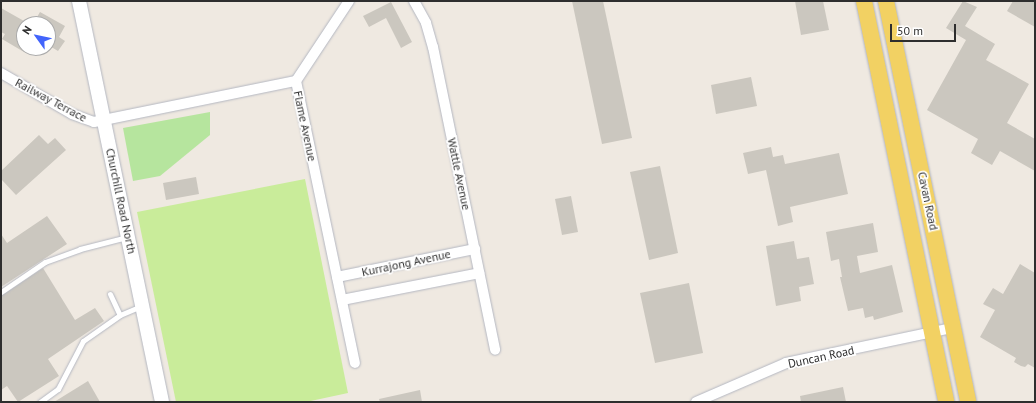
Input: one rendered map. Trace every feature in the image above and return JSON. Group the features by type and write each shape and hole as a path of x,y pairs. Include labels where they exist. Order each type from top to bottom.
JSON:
{"main road":[{"name":"Cavan Road","path":"864,1 946,402"},
{"name":"Cavan Road","path":"886,1 968,402"}],"street":[{"name":"Churchill Road North","path":"79,1 162,402"},
{"path":"296,81 349,1"},
{"name":"Wattle Avenue","path":"414,1 426,23 433,47 495,350"},
{"name":"Railway Terrace","path":"1,72 84,120 103,120"},
{"name":"Flame Avenue","path":"103,120 296,81 355,363"},
{"name":"Kurrajong Avenue","path":"338,277 475,249"},
{"name":"Kurrajong Avenue","path":"342,300 479,273"},
{"name":"Duncan Road","path":"696,402 786,363 952,328"}],"lane":[{"path":"1,292 45,262 80,249 128,237"},
{"path":"110,294 120,315"},
{"path":"40,402 58,389 83,341 120,315 142,306"}],"green space":[{"path":"210,112 210,135 160,176 133,181 123,128"},
{"path":"305,179 348,393 306,402 176,402 137,212"}],"building":[{"path":"572,1 603,1 632,138 602,144"},
{"path":"795,1 823,1 829,30 801,35"},
{"path":"963,1 977,7 965,26 995,44 986,60 1029,84 1007,123 1035,139 1035,171 1000,151 992,165 971,153 978,139 927,110 966,40 946,28"},
{"path":"1013,1 1035,1 1035,27 1007,11"},
{"path":"391,2 412,42 401,48 386,18 369,27 363,16"},
{"path":"1,8 16,16 16,47 2,39 5,34 1,32"},
{"path":"40,12 47,16 38,16"},
{"path":"56,21 65,26 59,37 65,41 58,51 56,50"},
{"path":"751,77 757,106 716,114 711,85"},
{"path":"39,135 48,144 55,138 66,150 16,195 1,179 1,171"},
{"path":"771,147 773,157 783,155 785,164 839,153 848,194 790,207 793,222 778,226 766,170 748,174 743,153"},
{"path":"660,166 678,253 649,260 630,172"},
{"path":"196,177 199,194 166,200 163,183"},
{"path":"571,196 578,232 562,235 555,199"},
{"path":"47,216 67,244 1,287 1,234 7,243"},
{"path":"873,223 878,252 857,256 860,273 892,265 903,312 874,320 873,316 865,318 863,308 848,311 840,277 842,277 839,259 831,261 826,232"},
{"path":"794,241 797,259 809,257 814,284 799,287 801,301 776,306 766,246"},
{"path":"1020,264 1035,273 1035,368 1028,364 1025,367 1021,366 1014,362 1016,358 980,337 995,310 983,304 993,288 1003,294"},
{"path":"43,268 75,320 95,308 104,321 48,359 59,376 18,402 7,386 1,390 1,296"},
{"path":"689,283 703,353 655,363 640,293"},
{"path":"88,381 100,402 54,402"},
{"path":"843,387 846,402 801,402 800,396"},
{"path":"420,390 422,402 380,402 379,399"}]}
